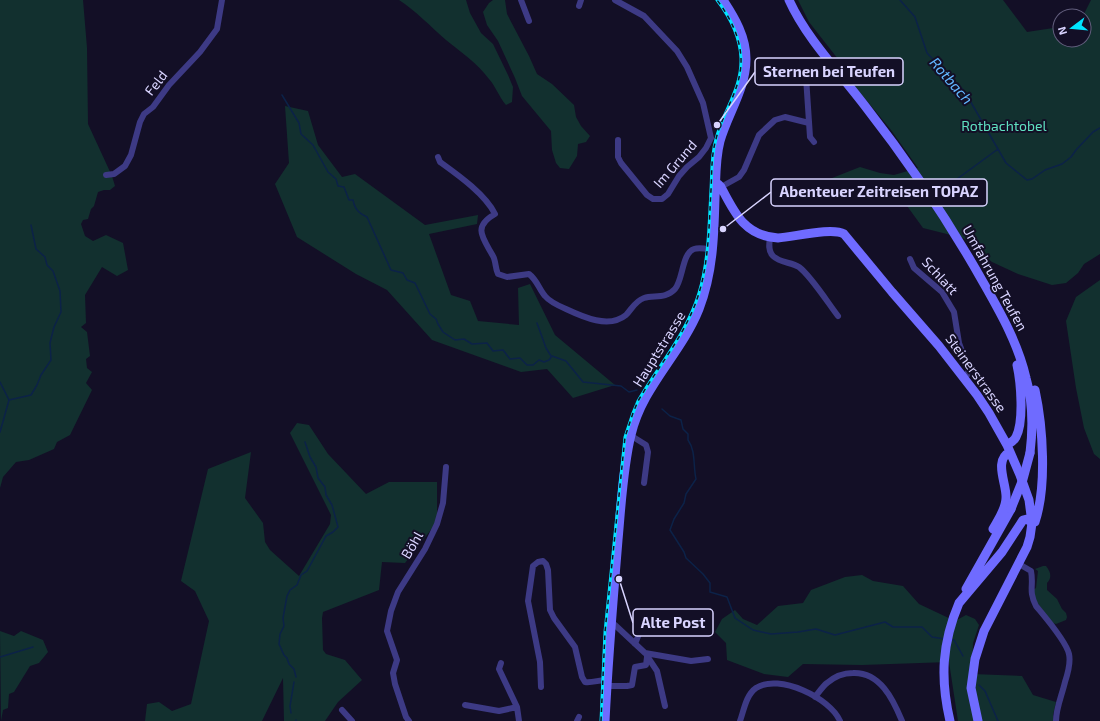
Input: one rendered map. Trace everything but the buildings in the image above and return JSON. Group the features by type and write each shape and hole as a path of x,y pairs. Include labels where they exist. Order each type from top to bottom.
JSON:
{"main road":[{"name":"Hauptstrasse","path":"605,721 611,623 621,510 630,435 643,401 687,333 698,311 705,291 712,250 718,186 717,158 720,141 743,85 746,68 746,52 742,36 723,0"},
{"name":"Umfahrung Teufen","path":"789,0 807,31 898,149 955,235 975,268 1009,331 1021,359 1026,378 1031,401 1032,424 1030,453 1023,479 1011,508 966,587 949,630 944,657 945,695 950,721"},
{"name":"Steinerstrasse","path":"718,186 737,216 747,227 759,234 770,238 794,237 831,230 844,234 964,377 989,413 1008,448 1029,500 1032,528 1027,548 984,630 975,659 971,688 978,721"},
{"path":"990,546 990,534 1005,503 1006,493 1001,464 1008,448 1016,438 1020,420 1021,403 1019,370 1009,331"},
{"path":"1021,359 1028,366 1038,408 1042,456 1040,498 1036,518 1032,528"},
{"path":"1029,500 1035,501 1040,498"},
{"path":"959,603 1002,552 1022,520 1031,511"},
{"path":"1022,520 1027,519 1032,528"}],"street":[{"name":"Feld","path":"106,175 114,174 124,166 131,155 140,122 144,114 153,107 169,85 200,52 217,29 222,0"},
{"path":"521,0 529,21"},
{"path":"615,0 644,16 677,51 687,67 703,103 711,138 720,141"},
{"path":"800,75 806,77 808,123 810,137 814,142"},
{"path":"718,186 739,177 744,170 759,135 775,120 785,117 808,123"},
{"name":"Im Grund","path":"618,140 618,157 621,163 647,195 653,199 662,199 668,194 683,171 706,148 711,138"},
{"path":"438,157 440,162 474,189 492,208 495,214 486,219 482,228 483,239 494,257 498,274 507,278 529,274 533,277 546,297 564,309 589,318 611,321 622,318 637,301 643,298 658,297 672,292 680,281 686,257 689,252 699,248 712,250"},
{"path":"770,238 769,247 772,255 779,260 788,262 798,267 807,275 838,316"},
{"name":"Schlatt","path":"910,259 914,268 942,292 954,312 959,343 969,369 967,375 964,377"},
{"path":"630,435 646,445 648,452 644,483"},
{"name":"Böhl","path":"409,721 406,717 395,684 393,673 397,660 387,631 391,611 398,592 425,549 437,524 443,503 446,467"},
{"path":"541,687 540,662 528,601 533,566 538,562 543,561 546,564 548,570 550,610 575,647 582,677 585,682 590,683 598,680 607,683 628,686 632,685 634,667 646,664 646,655"},
{"path":"1019,564 1031,571 1030,590 1032,599 1064,644 1069,654 1070,662 1056,721"},
{"path":"635,644 639,634 641,617 643,615 647,615"},
{"path":"611,623 615,625 646,655 657,671 665,706"},
{"path":"646,655 691,661 708,659"},
{"path":"501,663 499,669 517,707 519,721"},
{"path":"815,697 826,683 842,674 858,673 869,676 876,680 885,689 896,707 902,721"},
{"path":"740,721 751,693 757,688 766,684 776,683 792,686 815,697 834,710 840,721"},
{"path":"465,705 499,711 517,707"},
{"path":"342,710 352,721"}],"green space":[{"path":"0,0 83,0 87,48 88,124 112,176 115,186 110,190 98,192 88,219 83,220 81,224 85,236 93,241 106,235 123,243 128,270 117,276 102,267 85,295 86,323 81,327 87,332 90,356 86,359 87,368 92,372 86,383 92,390 70,435 57,442 54,449 29,460 16,462 3,477 0,488"},
{"path":"399,0 466,0 470,13 481,33 493,44 508,75 513,87 512,102 506,105 484,73 469,58"},
{"path":"493,0 505,0 507,14 537,74 552,84 574,105 576,117 581,126 590,136 586,142 578,144 577,156 569,169 560,168 556,163 552,150 551,131 522,96 498,41 487,25 483,12"},
{"name":"Rotbachtobel","path":"798,0 1003,0 1027,32 1052,28 1052,48 1092,48 1092,8 1087,8 1091,0 1100,0 1100,254 1084,264 1078,273 1066,283 1052,285 1018,274 992,262 963,238 923,228 902,199 854,195 826,185 827,180 860,167 880,173 894,175 918,168 891,130 853,84 845,68 809,22"},
{"path":"285,106 308,111 318,145 342,177 355,174 425,225 478,215 477,224 429,234 451,295 470,301 478,321 519,325 518,288 530,284 555,335 615,385 573,398 547,369 521,372 432,340 387,290 356,274 297,237 275,184 289,163"},
{"path":"1100,280 1100,459 1094,454 1084,428 1076,388 1066,321 1076,297"},
{"path":"297,423 309,425 328,454 366,494 389,482 437,482 437,522 405,563 382,562 379,590 323,612 323,650 326,654 345,660 362,680 338,702 325,721 284,721 283,678 262,721 145,721 147,704 159,702 172,711 191,704 209,621 195,591 181,581 208,469 251,452 245,498 263,523 265,542 270,550 299,576 330,524 331,515 290,433"},
{"path":"1046,566 1050,575 1050,579 1047,583 1047,590 1057,599 1067,617 1066,620 1056,624 1053,623 1035,600 1033,590 1036,588 1038,571 1035,569"},
{"path":"862,575 873,581 903,586 919,604 955,621 966,615 975,619 979,625 973,643 972,674 1022,676 1033,695 1056,702 1053,715 1054,721 958,721 949,662 862,665 803,664 788,677 764,674 727,660 726,643 715,632 722,619 735,610 743,619 757,625 778,606 803,603 811,590 845,577"},
{"path":"0,631 14,636 21,631 43,640 48,652 39,663 30,666 14,692 9,694 8,708 3,710 1,721"}],"waterway":[{"name":"Rotbach","path":"900,0 915,17 927,53 965,92 1006,163 1027,180 1032,179 1045,170 1062,164 1071,157 1093,132 1100,128"},
{"path":"282,95 299,123 301,134 313,145 328,172 336,179 338,186 344,187 349,200 353,200 358,211 367,217 391,270 403,273 407,280 415,283 430,314 436,319 443,332 455,340 464,339 472,344 487,343 493,351 503,350 510,359 520,358 527,365 533,365 539,360 544,362 549,360 552,356 566,361 583,382 621,386 629,392 637,390"},
{"path":"938,193 998,149"},
{"path":"0,432 9,400 31,395 41,375 51,360 50,343 54,327 61,312 60,291 53,271 47,265 45,257 36,249 31,225"},
{"path":"537,323 546,348 551,356"},
{"path":"0,382 9,400"},
{"path":"662,409 670,416 681,420 683,429 688,434 688,440 691,444 693,454 696,479 686,494 684,503 674,519 670,530 684,552 686,558 710,583 710,592 727,597 735,618 753,630 771,634 816,629 835,635 885,622 893,627 922,627 932,637 945,639"},
{"path":"296,677 294,669 289,664 279,644 280,634 284,626 283,618 287,596 290,590 297,585 301,575 307,571 326,536 338,527 332,505 326,495 325,487 318,478 316,467 310,457 305,442"},
{"path":"951,639 954,640 963,656"},
{"path":"0,657 33,647"},
{"path":"291,713 290,706 294,682"},
{"path":"979,685 985,691 998,721"}],"railway":[{"path":"601,721 605,632 625,437 638,401 680,335 694,308 699,293 707,255 714,145 735,90 740,69 741,58 739,42 730,20 717,0"}],"place":[{"name":"Sternen bei Teufen","path":"717,125"},
{"name":"Abenteuer Zeitreisen TOPAZ","path":"723,229"},
{"name":"Alte Post","path":"619,579"}]}
